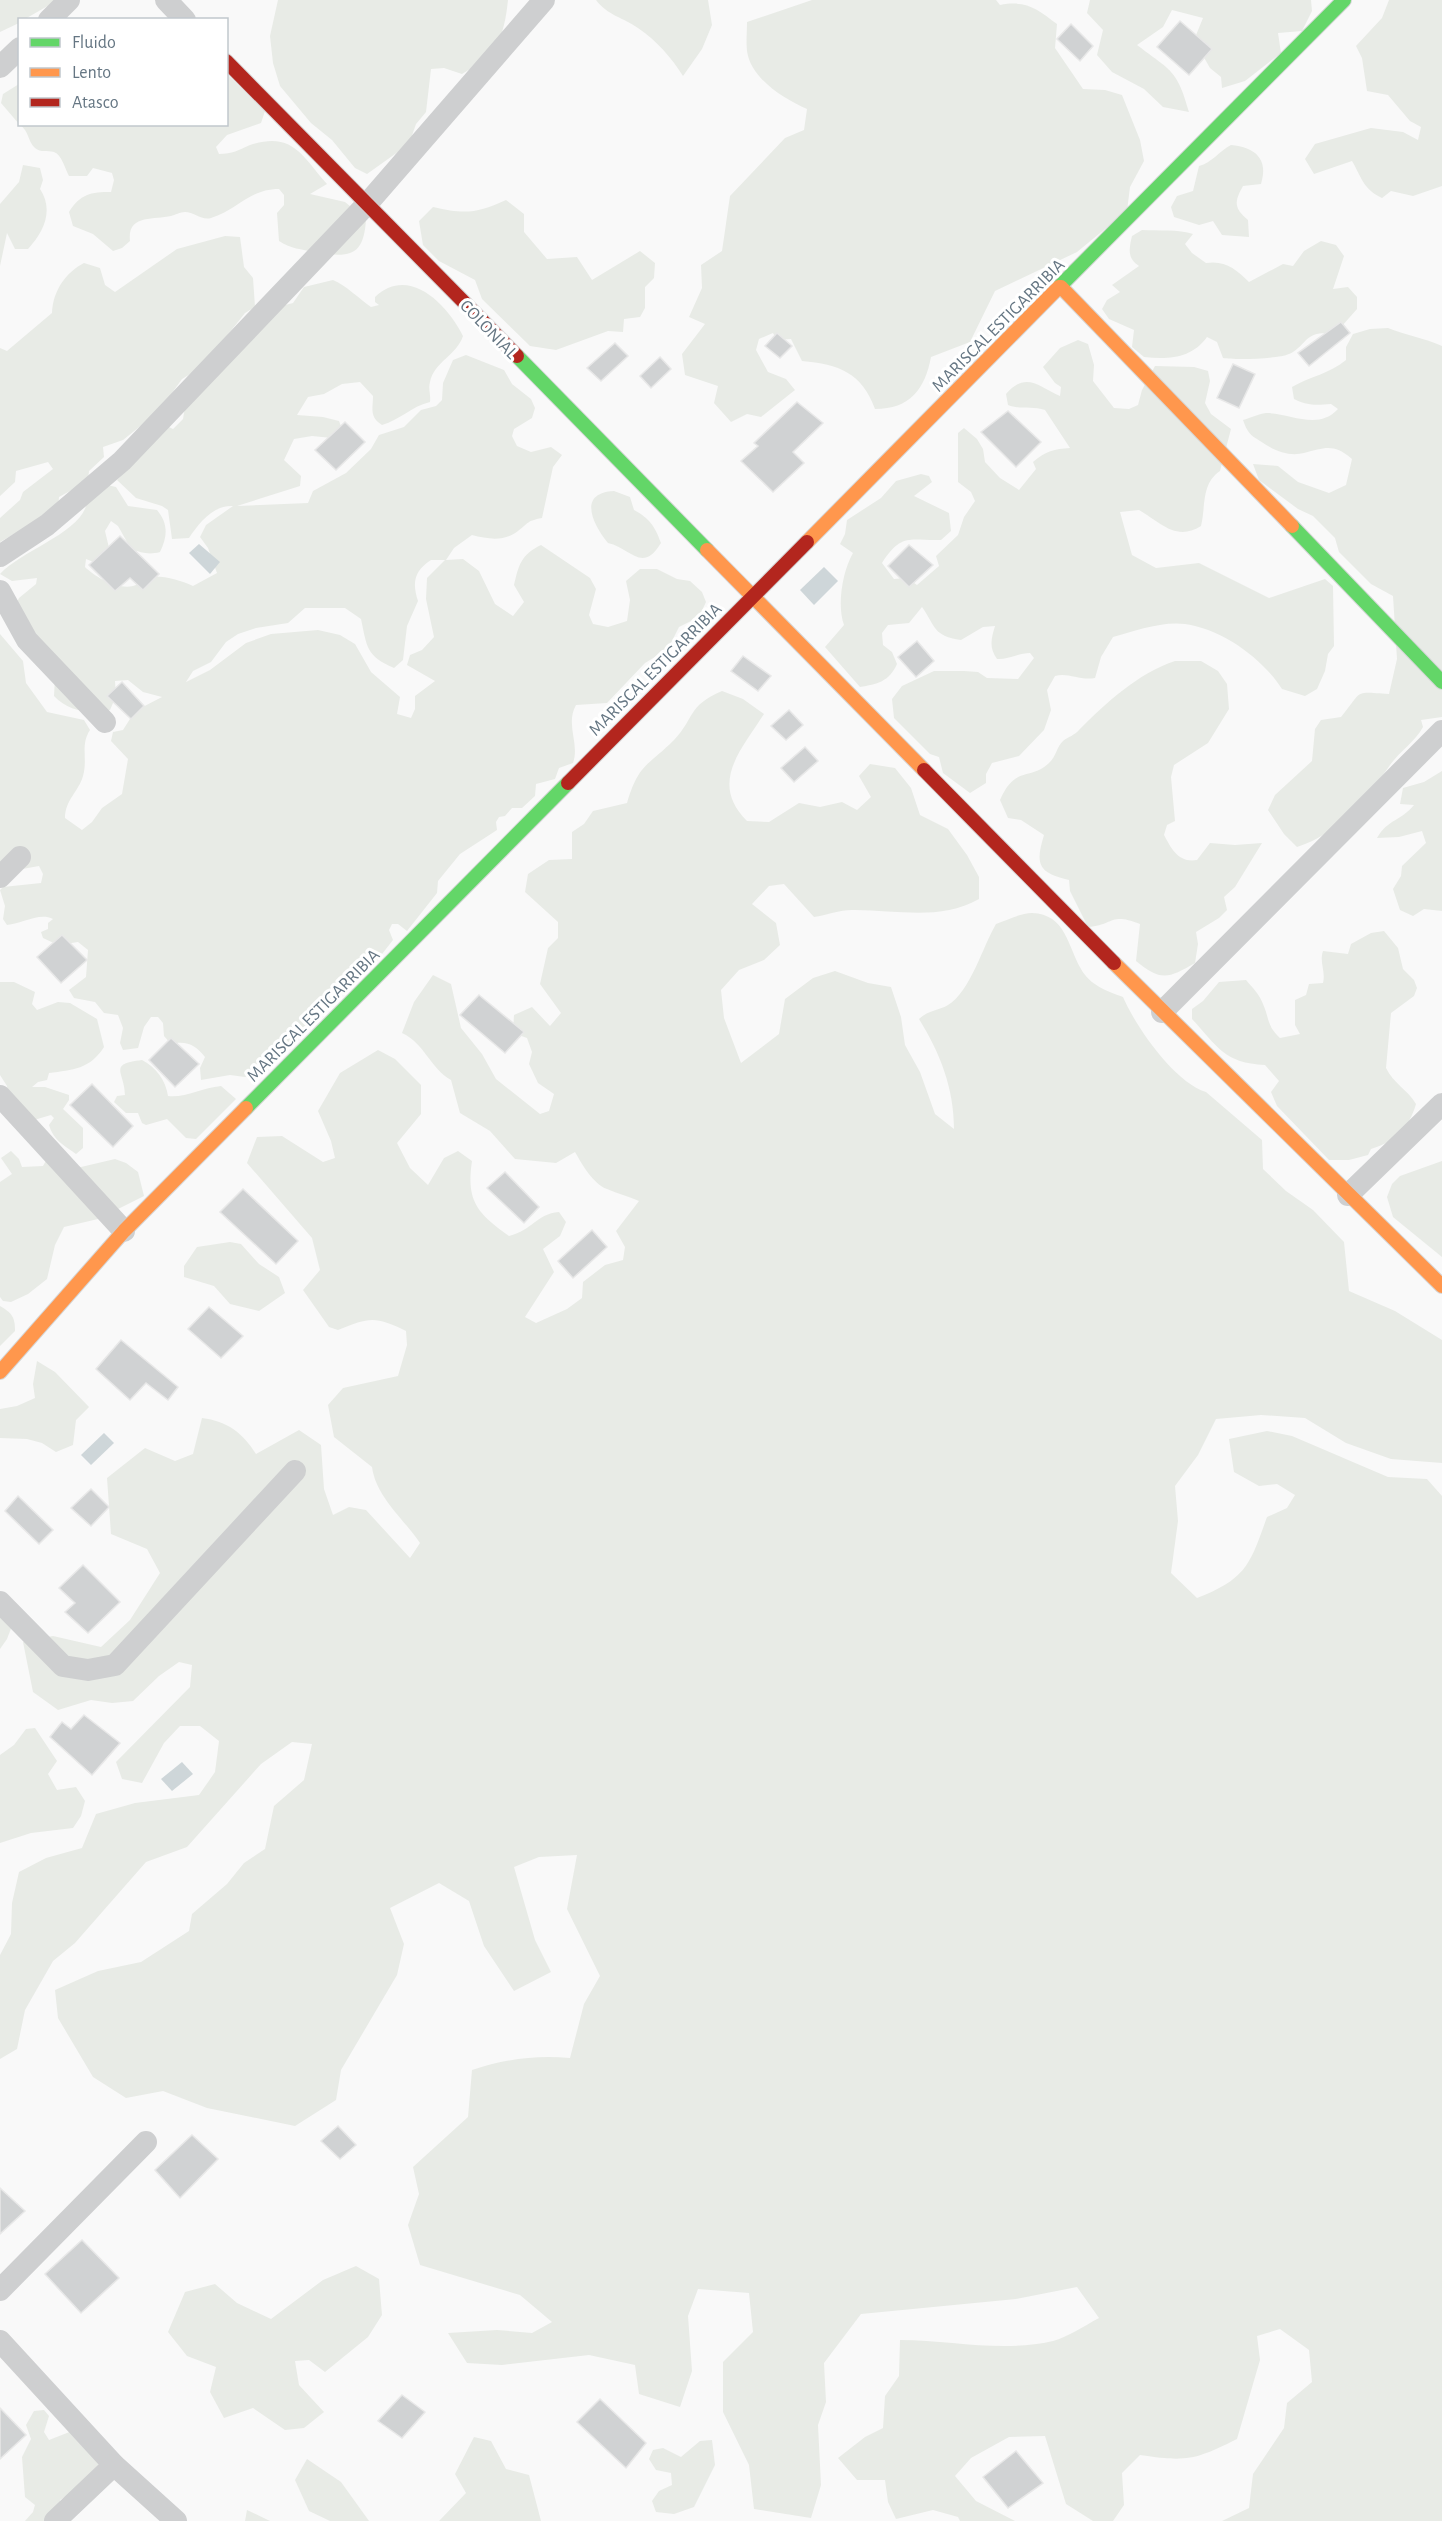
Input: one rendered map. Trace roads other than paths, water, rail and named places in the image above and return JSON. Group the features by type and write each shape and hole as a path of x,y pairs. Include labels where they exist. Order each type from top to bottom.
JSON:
{"street":[{"path":"51,18 69,0"},
{"path":"166,0 184,18"},
{"path":"0,556 47,525 122,461 367,204 544,0"},
{"name":"MARISCAL ESTIGARRIBIA","path":"0,1372 124,1231 1344,0"},
{"path":"0,67 18,50"},
{"name":"COLONIAL","path":"228,63 1162,1012 1442,1286"},
{"path":"1061,287 1442,681"},
{"path":"0,591 27,640 105,722"},
{"path":"1162,1012 1442,731"},
{"path":"0,877 20,857"},
{"path":"0,1096 124,1231"},
{"path":"1348,1196 1442,1104"},
{"path":"0,1602 63,1666 88,1670 115,1665 295,1471"},
{"path":"0,2290 146,2142"},
{"path":"0,2341 114,2465 176,2521"},
{"path":"55,2521 114,2465"}]}
